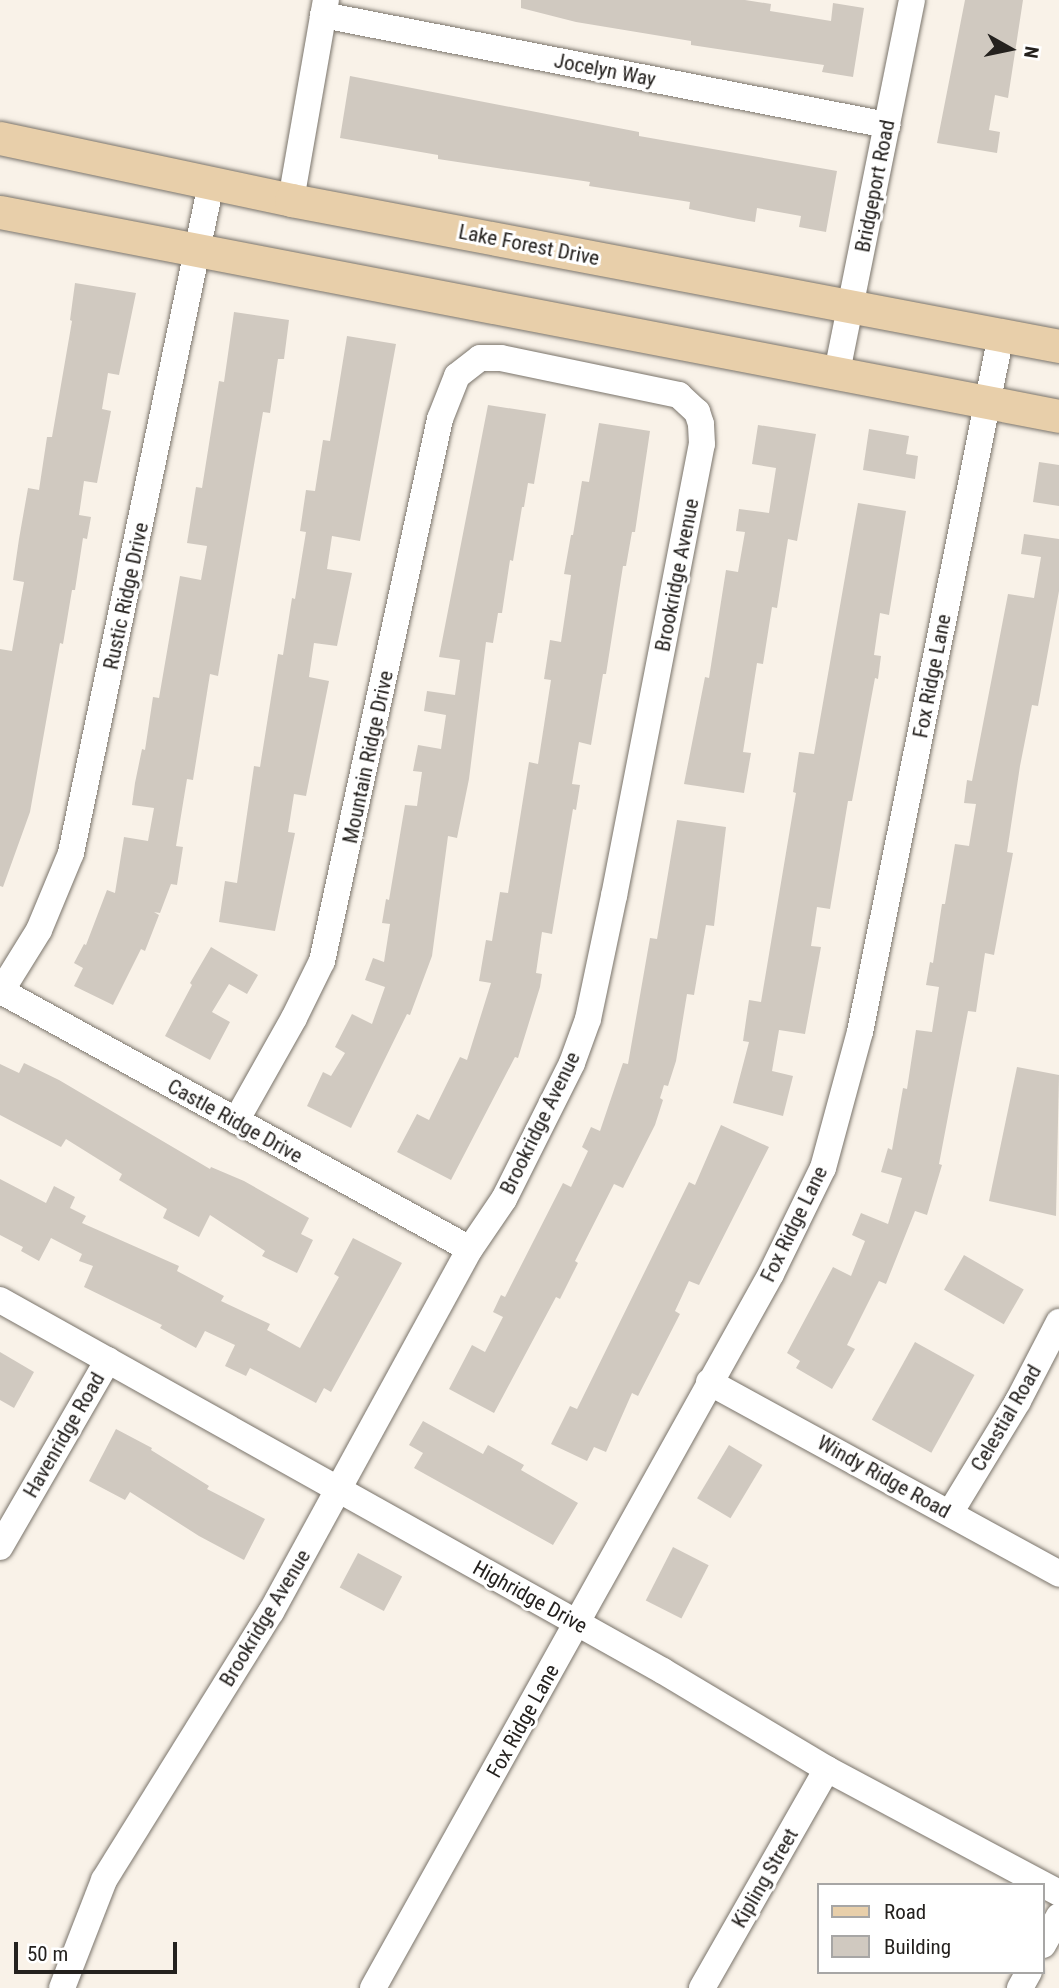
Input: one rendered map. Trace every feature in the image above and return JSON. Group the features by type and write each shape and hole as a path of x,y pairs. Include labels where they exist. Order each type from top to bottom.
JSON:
{"main road":[{"name":"Lake Forest Drive","path":"0,138 290,200 1059,346"},
{"path":"0,212 1059,416"}],"street":[{"name":"Bridgeport Road","path":"837,372 912,0"},
{"name":"Jocelyn Way","path":"325,7 887,125"},
{"path":"290,200 325,7"},
{"name":"Rustic Ridge Drive","path":"1,992 39,930 71,853 211,184"},
{"name":"Fox Ridge Lane","path":"373,1988 771,1274 823,1168 860,1032 1001,335"},
{"name":"Brookridge Avenue","path":"62,1988 104,1880 271,1612 470,1249 504,1199 572,1063 588,1019 702,444 701,424 690,403 679,395 656,388 501,358 480,358 457,376"},
{"name":"Mountain Ridge Drive","path":"236,1121 294,1018 322,961 440,419 457,376"},
{"name":"Castle Ridge Drive","path":"1,992 470,1249"},
{"name":"Highridge Drive","path":"0,1300 578,1623 827,1769 1040,1883"},
{"name":"Celestial Road","path":"950,1513 1018,1401 1059,1321"},
{"name":"Havenridge Road","path":"0,1548 108,1360"},
{"name":"Windy Ridge Road","path":"709,1382 1059,1574"},
{"name":"Kipling Street","path":"702,1988 827,1769"},
{"path":"1045,1941 1059,1916"}],"building":[{"path":"521,0 745,0 771,4 770,11 831,21 833,3 864,8 853,77 822,72 824,65 691,45 691,41 576,22 521,8"},
{"path":"965,0 1023,0 1008,98 995,95 989,130 1000,132 997,153 937,143"},
{"path":"350,76 639,132 639,136 837,171 826,232 799,227 801,216 757,208 755,222 689,209 690,202 589,186 590,182 438,159 438,155 340,138"},
{"path":"75,283 136,293 119,375 108,373 102,409 111,411 97,483 84,481 79,515 91,517 87,539 83,538 63,644 60,643 30,812 3,887 0,886 0,649 12,651 24,582 13,580 19,539 28,488 39,490 47,437 52,437 72,321"},
{"path":"234,312 289,320 284,359 278,359 270,413 263,412 218,676 210,674 193,780 187,779 176,846 183,847 177,885 171,884 160,913 154,912 159,915 145,951 141,949 113,1005 74,986 83,968 74,963 84,944 86,945 107,890 115,893 124,837 148,841 154,808 132,805 135,783 142,749 145,750 153,697 159,698 180,576 201,580 207,546 187,543 196,487 202,488 219,381 224,382"},
{"path":"347,336 396,344 360,541 332,536 327,569 352,573 337,646 314,643 309,677 329,681 306,796 294,794 288,832 295,833 275,931 219,922 225,881 237,883 254,766 260,767 278,654 283,655 292,598 295,599 306,532 300,531 306,490 315,491 323,440 330,441"},
{"path":"488,405 546,414 534,484 528,483 513,561 510,560 502,613 498,613 493,643 486,642 469,779 457,838 448,836 432,956 410,1015 407,1014 351,1128 307,1106 323,1072 331,1076 345,1053 335,1047 352,1014 372,1024 385,987 365,980 373,958 384,962 390,924 382,923 386,899 389,900 405,805 417,806 422,772 413,771 418,745 441,749 446,715 424,711 427,691 455,695 460,660 439,657"},
{"path":"599,423 650,431 635,532 632,532 626,566 623,566 606,674 603,674 591,745 579,742 572,784 580,785 576,810 573,809 552,934 542,932 536,973 542,974 540,987 518,1058 515,1057 451,1180 397,1152 417,1114 429,1120 460,1057 467,1060 491,983 479,981 486,940 492,941 500,892 508,893 529,762 538,764 551,680 544,679 550,640 561,642 571,575 564,574 582,481 589,482"},
{"path":"758,425 816,434 797,541 788,539 777,608 772,607 763,664 757,663 743,752 751,753 744,793 684,784 705,677 709,678 726,570 738,572 745,532 736,531 739,509 769,513 776,468 752,464"},
{"path":"869,429 909,436 906,454 918,456 915,479 863,470"},
{"path":"1039,462 1059,465 1059,506 1033,502"},
{"path":"858,503 906,511 889,615 880,613 874,655 881,656 878,679 875,678 852,801 848,801 830,909 817,907 811,946 821,947 805,1034 779,1030 772,1071 793,1076 783,1116 733,1103 749,1042 743,1041 749,1000 761,1002 796,793 793,792 799,752 814,754"},
{"path":"1024,534 1059,539 1059,591 1038,706 1032,705 1020,766 1007,852 1013,853 994,955 985,953 976,1012 968,1011 939,1164 942,1165 927,1215 915,1211 886,1284 879,1281 847,1345 855,1349 832,1389 796,1368 800,1361 787,1353 833,1267 851,1276 865,1241 852,1235 861,1213 888,1224 902,1178 881,1172 888,1148 892,1150 903,1088 907,1089 916,1030 932,1032 939,987 926,985 930,962 933,963 955,844 969,846 976,804 964,803 967,780 972,781 1008,594 1034,598 1041,557 1021,554"},
{"path":"677,820 726,827 714,926 706,925 694,995 687,994 676,1061 668,1086 664,1085 660,1098 663,1100 655,1125 623,1188 614,1184 575,1261 578,1263 560,1299 556,1297 494,1413 449,1389 472,1345 485,1352 503,1317 493,1312 501,1295 505,1297 563,1183 571,1187 588,1151 582,1147 591,1127 600,1131 623,1063 628,1064 650,938 657,939"},
{"path":"211,947 258,975 247,994 229,984 212,1012 230,1022 210,1060 165,1036 192,985 190,983"},
{"path":"24,1063 59,1080 210,1169 211,1167 244,1181 309,1218 301,1234 313,1240 297,1273 262,1256 265,1251 210,1215 199,1237 163,1218 167,1209 119,1180 122,1174 66,1139 61,1147 0,1115 0,1064 19,1073"},
{"path":"1017,1067 1059,1075 1056,1216 989,1201"},
{"path":"721,1125 769,1147 699,1285 689,1281 675,1311 680,1314 638,1396 632,1393 606,1452 594,1447 587,1461 551,1444 570,1406 577,1409 689,1182 695,1185"},
{"path":"0,1179 46,1203 54,1186 75,1197 70,1208 86,1216 82,1223 179,1266 177,1271 224,1296 221,1301 270,1324 267,1330 300,1348 339,1277 334,1274 353,1238 402,1263 331,1392 324,1388 316,1403 250,1368 246,1376 225,1366 235,1345 205,1331 196,1348 160,1328 162,1325 84,1287 93,1266 79,1261 82,1254 51,1238 39,1261 21,1251 23,1247 0,1235"},
{"path":"964,1255 1024,1289 1004,1324 944,1290"},
{"path":"915,1342 974,1375 931,1453 872,1420"},
{"path":"0,1352 34,1372 14,1408 0,1400"},
{"path":"423,1421 483,1454 488,1445 524,1465 521,1470 578,1503 553,1545 414,1468 423,1453 409,1445"},
{"path":"116,1429 152,1448 151,1450 209,1486 207,1489 265,1519 244,1560 199,1536 130,1492 125,1500 89,1481"},
{"path":"729,1445 762,1465 730,1518 697,1498"},
{"path":"673,1547 709,1565 681,1619 646,1600"},
{"path":"358,1553 402,1576 384,1611 340,1587"}]}
